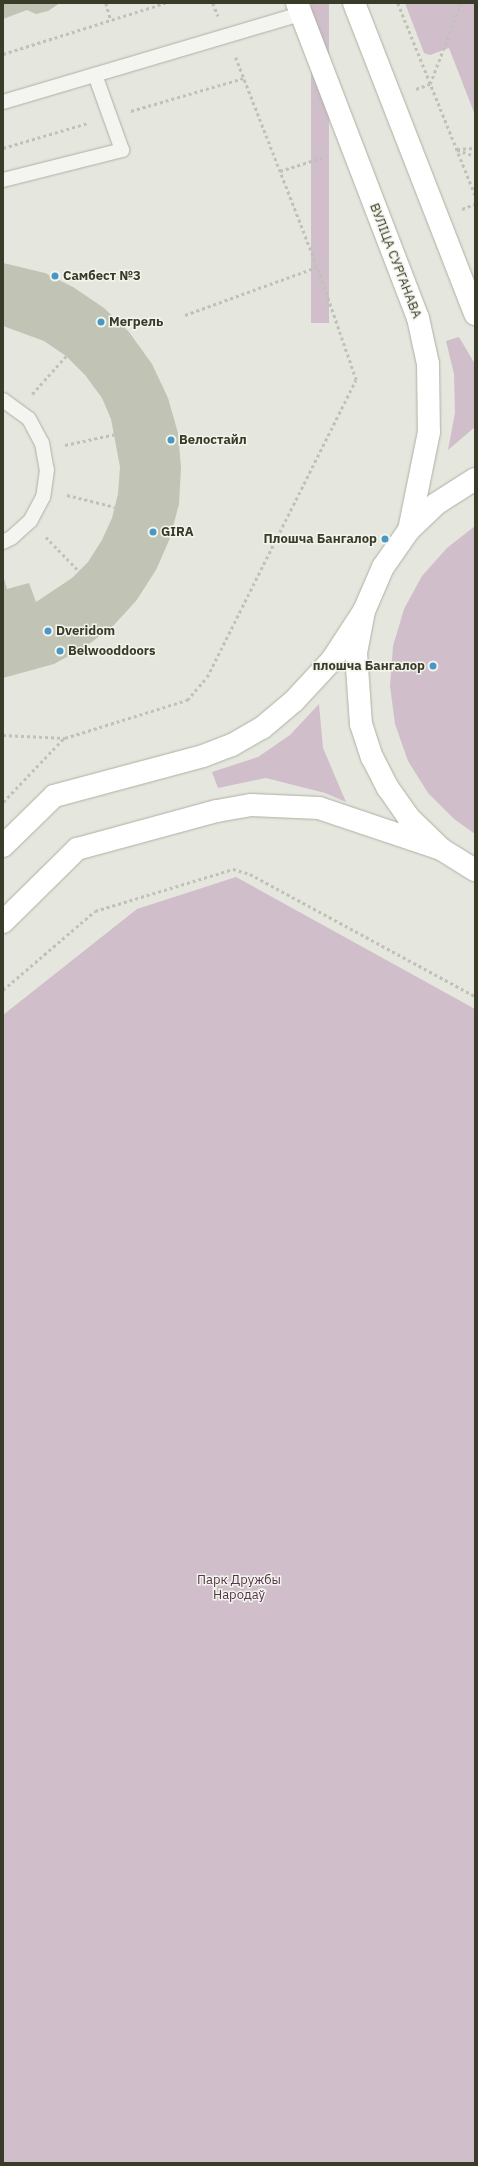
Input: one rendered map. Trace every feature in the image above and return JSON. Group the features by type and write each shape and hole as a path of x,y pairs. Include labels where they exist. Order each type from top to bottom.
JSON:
{"main road":[{"path":"354,3 475,314"},
{"name":"ВУЛІЦА СУРГАНАВА","path":"299,9 418,318 428,364 430,432 409,530"},
{"path":"3,846 54,796 203,756 232,746 262,728 294,701 332,660 364,611 383,567 409,530 436,504 475,479"},
{"path":"364,611 356,653 356,687 361,724 370,750 388,788 408,817 441,849 475,870"},
{"path":"3,922 77,849 238,807 251,805 319,808 441,849"}],"lane":[{"path":"3,102 226,36 299,9"},
{"path":"3,180 122,150 95,75"},
{"path":"3,400 29,419 44,450 48,470 44,489 30,521 11,538 3,542"}],"path":[{"path":"106,3 111,20"},
{"path":"3,54 165,3"},
{"path":"398,3 475,195"},
{"path":"430,84 461,3"},
{"path":"3,735 65,738 187,700 207,677 356,380 317,267 226,36"},
{"path":"457,149 475,148"},
{"path":"280,171 353,149"},
{"path":"457,149 475,156"},
{"path":"185,315 317,267"},
{"path":"18,410 66,356"},
{"path":"44,450 116,434"},
{"path":"44,489 115,507"},
{"path":"30,521 79,571"},
{"path":"3,802 65,738"},
{"path":"3,990 95,911 233,869 250,874 475,996"}],"green space":[{"path":"311,3 329,3 329,323 311,323"},
{"path":"405,3 475,3 475,115 449,48 430,55 424,53"},
{"path":"459,337 475,364 475,427 448,450 455,413 454,374 446,341"},
{"name":"плошча Бангалор","path":"475,526 475,834 454,819 428,793 408,761 395,724 390,686 393,646 404,609 422,576 447,548"},
{"path":"319,704 323,748 346,802 325,793 266,778 218,788 212,772 258,757 290,735"},
{"name":"Парк Дружбы Народаў","path":"236,877 475,1009 475,2163 3,2163 3,1015 137,909"}],"building":[{"path":"3,3 60,3 48,11 36,14 27,10 3,19"},
{"path":"3,263 45,273 73,287 104,308 129,332 152,364 168,398 178,433 181,468 179,504 170,538 156,570 136,601 113,626 85,647 54,664 3,678 3,575 7,589 29,583 36,602 72,578 88,562 102,540 112,518 118,494 120,467 111,419 102,398 85,375 66,356 44,341 3,326"}],"place":[{"name":"Самбест №3","path":"55,276"},
{"name":"Мегрель","path":"101,322"},
{"name":"Велостайл","path":"171,440"},
{"name":"GIRA","path":"153,532"},
{"name":"Плошча Бангалор","path":"385,539"},
{"name":"Dveridom","path":"48,631"},
{"name":"Belwooddoors","path":"60,651"},
{"name":"плошча Бангалор","path":"433,666"}]}
